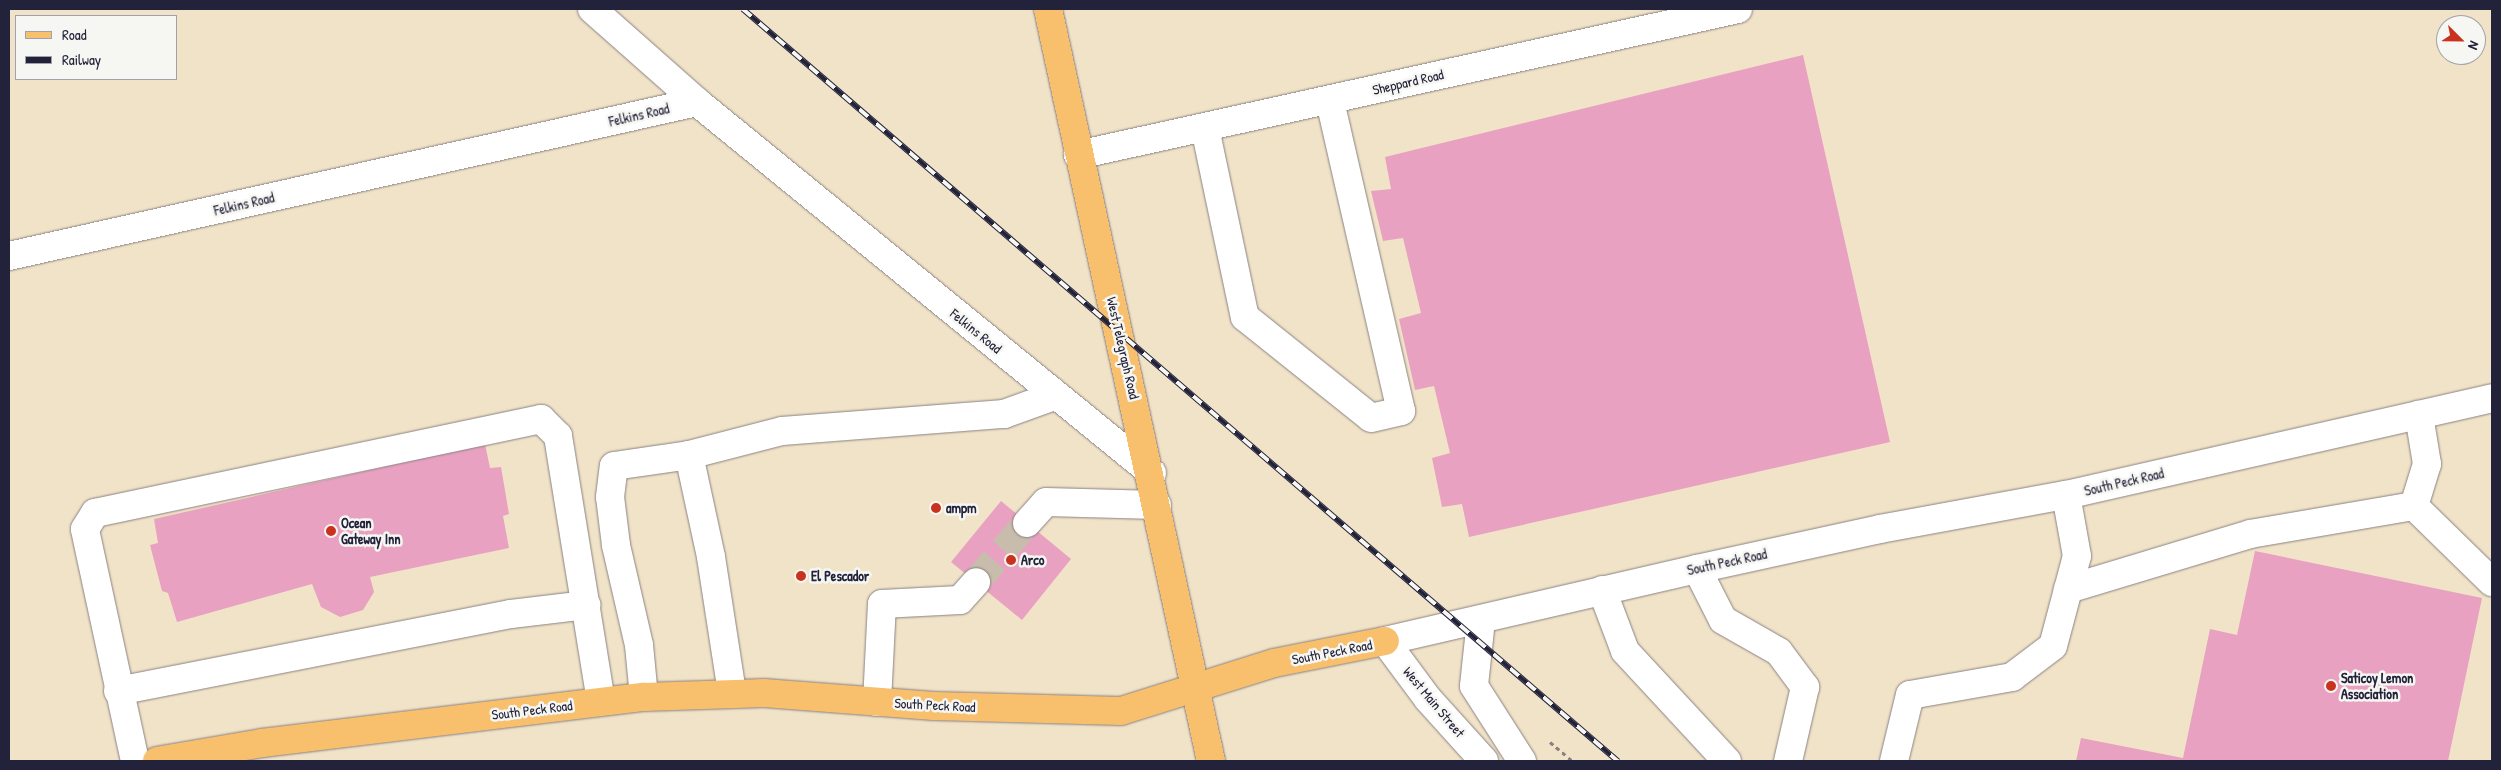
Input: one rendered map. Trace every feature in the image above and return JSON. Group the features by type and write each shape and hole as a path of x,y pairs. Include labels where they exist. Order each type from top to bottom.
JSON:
{"main road":[{"name":"West Telegraph Road","path":"1048,9 1078,156 1152,473 1176,612 1197,688 1212,761"},
{"name":"South Peck Road","path":"157,761 262,743 644,697 732,694 877,702 1121,711 1274,663 1385,642"}],"street":[{"path":"592,9 696,102"},
{"name":"Sheppard Road","path":"1078,156 1738,9"},
{"path":"1205,128 1246,317 1372,418 1401,410 1330,100"},
{"name":"Felkins Road","path":"9,256 696,102 1054,396 1152,473"},
{"path":"644,697 639,645 616,546 610,498 614,466 689,455 782,431 1004,414 1054,396"},
{"name":"South Peck Road","path":"1385,642 1697,569 1880,529 2066,496 2492,398"},
{"path":"2414,506 2427,464 2419,415"},
{"path":"135,761 118,691 85,530 95,513 541,419 558,436 601,701"},
{"path":"689,455 711,557 732,694"},
{"path":"1894,761 1910,695 2012,677 2053,646 2078,556 2066,496"},
{"path":"1027,522 1046,502 1157,504"},
{"path":"2414,506 2492,582"},
{"path":"2068,589 2250,534 2414,506"},
{"path":"1697,569 1723,620 1779,652 1805,687 1788,761"},
{"path":"877,702 882,604 960,600 976,582"},
{"path":"1602,590 1625,651 1727,761"},
{"path":"118,691 512,614 586,605"},
{"path":"1481,620 1474,686 1522,761"},
{"name":"West Main Street","path":"1385,642 1428,699 1484,761"}],"building":[{"path":"1803,55 1890,442 1469,537 1462,504 1442,507 1432,458 1450,453 1434,386 1415,390 1399,319 1421,313 1403,238 1383,241 1371,191 1391,189 1385,157"},
{"name":"Ocean Gateway Inn","path":"485,444 490,468 501,467 509,514 503,516 509,548 370,577 374,592 363,610 340,617 321,607 312,584 177,622 168,593 162,591 150,545 158,543 154,519"},
{"name":"Arco","path":"1001,501 1071,559 1022,620 951,562"},
{"name":"Saticoy Lemon Association","path":"2255,551 2482,598 2448,761 2076,761 2081,738 2183,758 2210,629 2237,635"}],"tunnel":[{"path":"976,582 1027,523"}],"railway":[{"path":"743,9 1618,761"}],"place":[{"name":"ampm","path":"936,508"},
{"name":"Ocean Gateway Inn","path":"331,531"},
{"name":"Arco","path":"1011,560"},
{"name":"El Pescador","path":"801,576"},
{"name":"Saticoy Lemon Association","path":"2331,686"}]}
